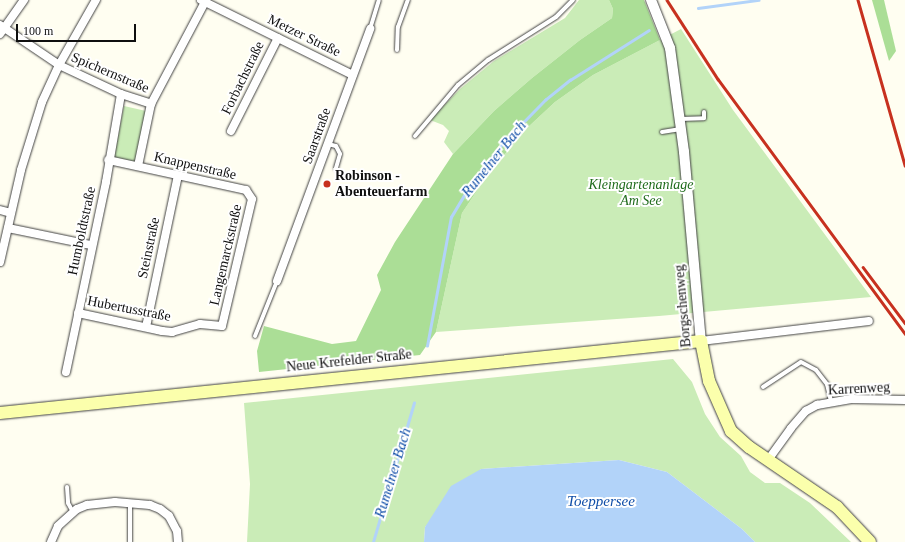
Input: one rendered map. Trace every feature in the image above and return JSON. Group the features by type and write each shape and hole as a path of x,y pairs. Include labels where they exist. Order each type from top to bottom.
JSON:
{"main road":[{"name":"Neue Krefelder Straße","path":"0,413 701,340"},
{"name":"Borgschenweg","path":"701,340 709,381 731,430 749,447 837,507 870,542"}],"street":[{"path":"1,29 24,0"},
{"path":"0,262 2,244 8,228 31,132 59,65 96,0"},
{"name":"Borgschenweg","path":"651,0 670,48 681,124 701,340"},
{"path":"138,166 151,104 204,1"},
{"name":"Metzer Straße","path":"204,1 353,75"},
{"name":"Spichernstraße","path":"1,29 59,65 121,94 151,104"},
{"name":"Saarstraße","path":"277,281 370,29"},
{"name":"Forbachstraße","path":"231,131 278,38"},
{"name":"Humboldtstraße","path":"66,372 121,94"},
{"name":"Knappenstraße","path":"108,160 246,190"},
{"name":"Steinstraße","path":"146,327 178,175"},
{"name":"Langemarckstraße","path":"222,326 252,199 246,190"},
{"path":"0,210 11,212"},
{"path":"8,228 91,245"},
{"name":"Hubertusstraße","path":"78,313 172,332 200,324 222,326"},
{"path":"701,340 869,321"},
{"name":"Karrenweg","path":"768,460 806,411 831,401 905,400"},
{"path":"51,542 58,526 73,512 88,505 100,502 130,503 160,509 169,516 177,531 178,542"}],"lane":[{"name":"Saarstraße","path":"370,29 379,0"},
{"path":"397,50 398,27 408,0"},
{"path":"415,136 458,84 488,60 556,17 573,0"},
{"path":"662,132 681,124 704,118 704,112"},
{"path":"328,144 336,146 340,154 336,168"},
{"path":"255,336 277,281"},
{"path":"763,387 801,362 816,370 827,384 831,401"},
{"path":"66,487 68,503 73,512"},
{"path":"130,503 130,542"}],"green space":[{"path":"579,0 609,0 613,9 612,18 580,40 532,78 494,111 453,154 444,142 449,131 443,125 430,120 460,89 494,61 565,18"},
{"path":"609,0 644,0 660,40 593,75 555,102 526,129 489,173 462,213 436,332 420,355 259,372 257,351 264,326 332,344 356,341 381,290 377,275 395,242 453,154 494,111 532,78 580,40 612,18 613,9"},
{"path":"872,0 884,0 896,51 889,61"},
{"name":"Kleingartenanlage Am See","path":"681,29 733,110 871,297 659,316 436,332 462,213 489,173 526,129 555,102 593,75"},
{"path":"124,106 146,111 135,162 114,157"},
{"path":"673,359 692,382 705,414 720,437 741,456 750,472 765,483 780,483 810,503 851,542 755,542 742,529 667,472 619,460 481,469 425,527 424,542 247,542 250,484 244,403"}],"water":[{"name":"Toeppersee","path":"619,460 667,472 742,529 755,542 424,542 425,527 451,486 481,469"}],"waterway":[{"name":"Rumelner Bach","path":"698,8 758,0"},
{"name":"Rumelner Bach","path":"427,346 451,217 467,190 502,144 545,100 570,80 649,30"},
{"name":"Rumelner Bach","path":"373,542 414,403"}],"railway":[{"path":"667,0 718,79 905,334"},
{"path":"858,0 905,165"},
{"path":"863,267 905,323"}],"place":[{"name":"Robinson - Abenteuerfarm","path":"327,184"}]}
